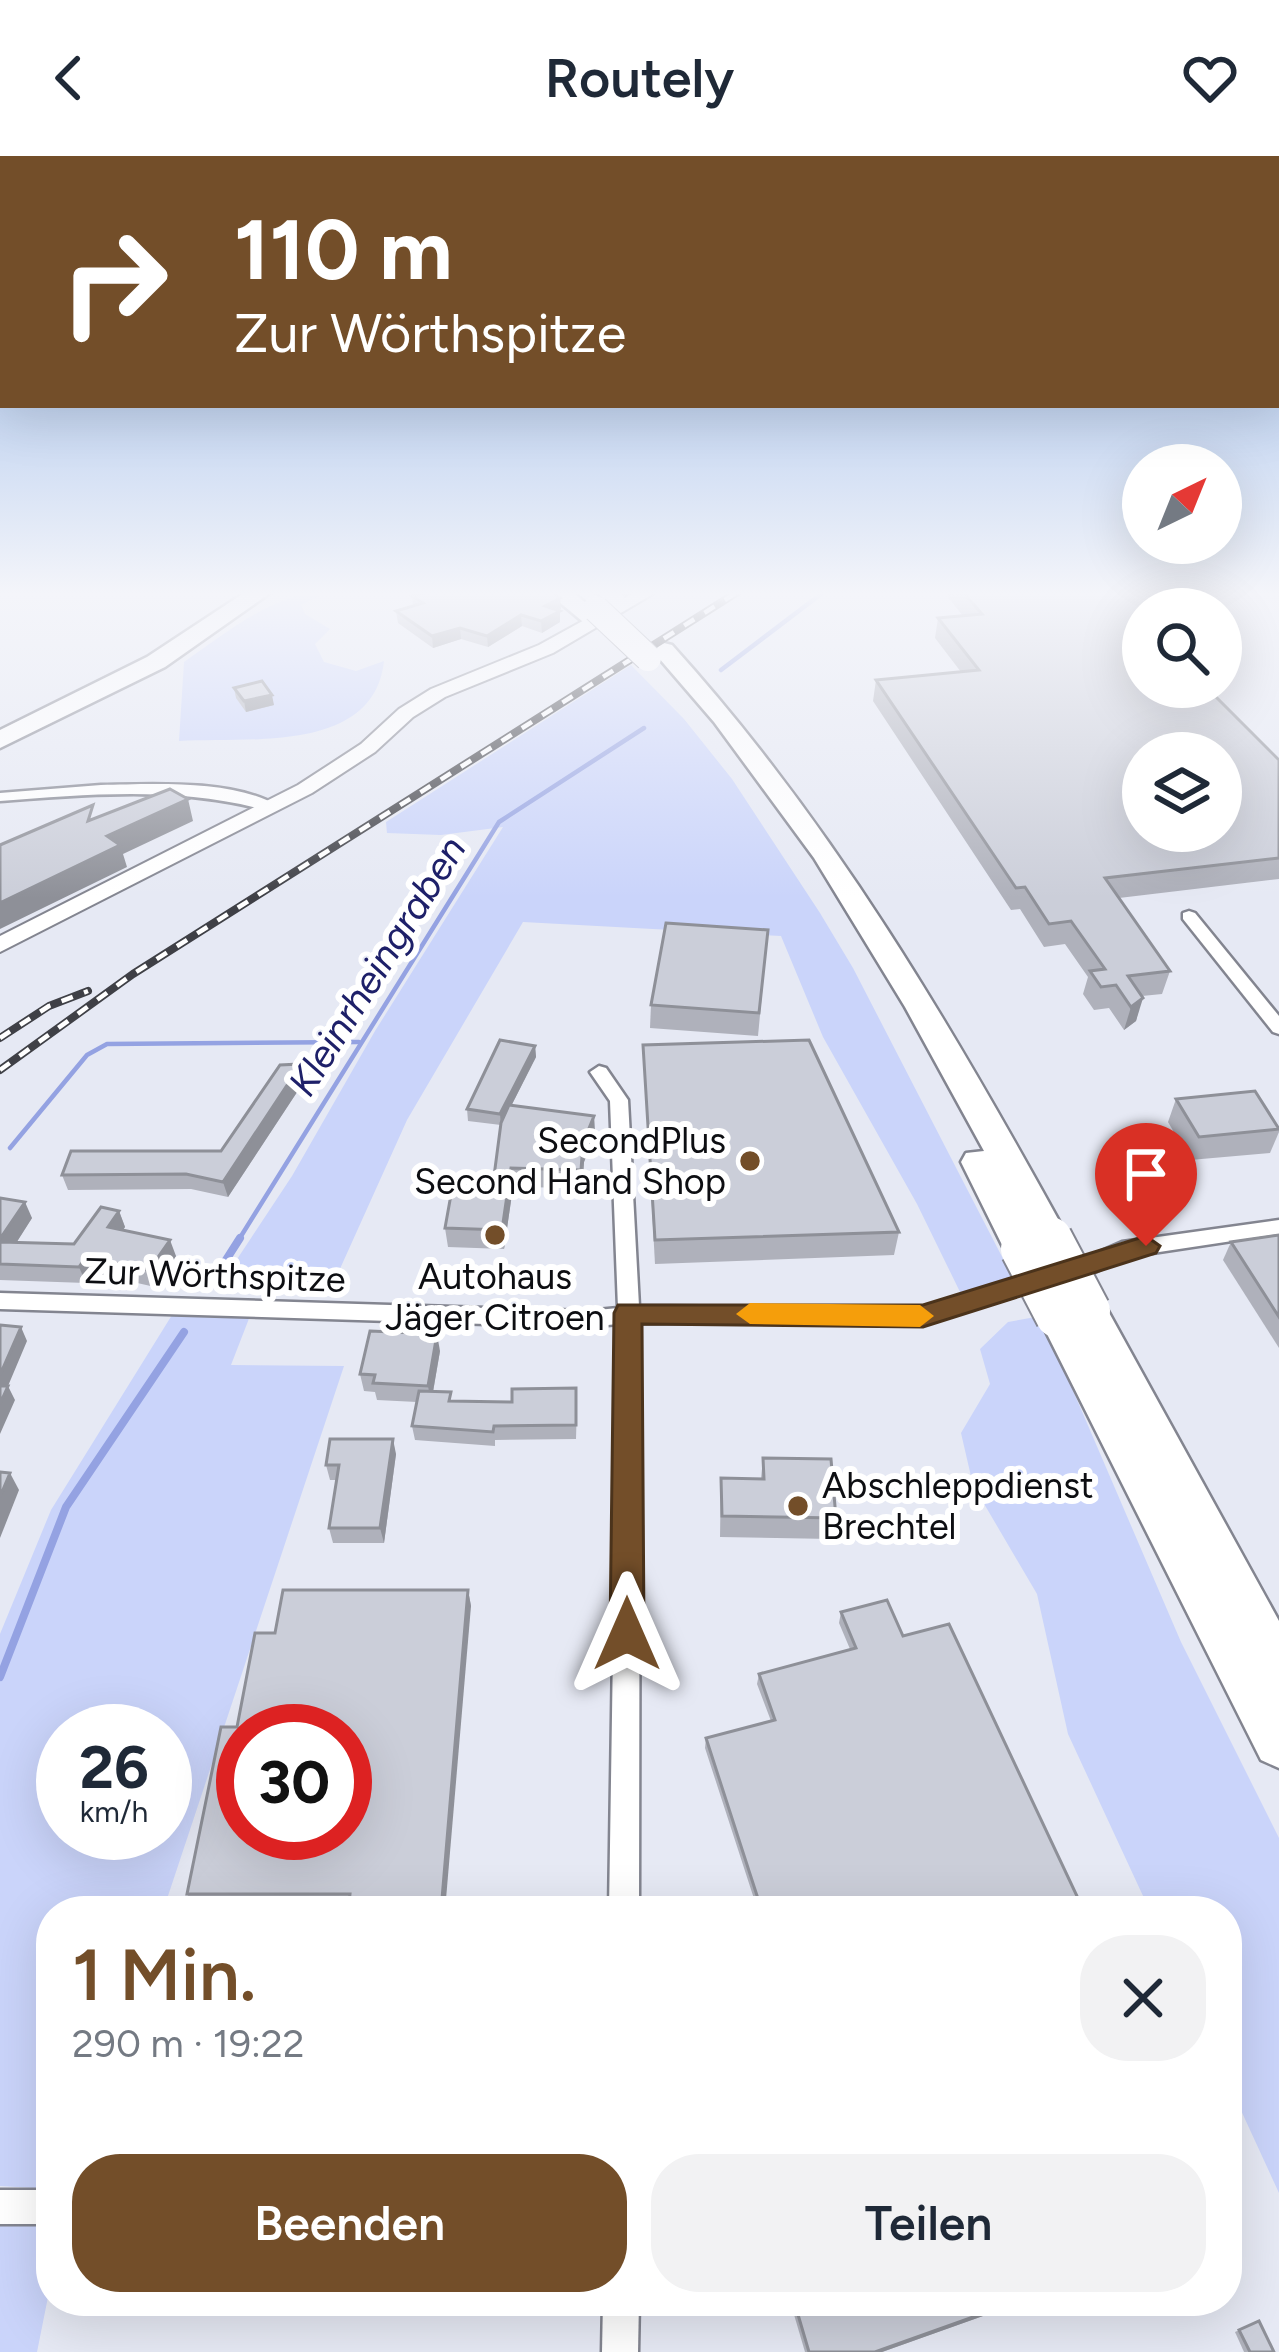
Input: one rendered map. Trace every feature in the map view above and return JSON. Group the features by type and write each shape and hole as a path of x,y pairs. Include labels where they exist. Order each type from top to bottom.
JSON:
{"highway":[{"path":"0,728 67,693"},
{"path":"0,740 98,693"},
{"path":"690,693 769,772 832,860 938,1034 1073,1313 1279,1669"},
{"path":"1073,1313 1279,1743"}],"main road":[{"path":"0,945 336,771 439,693"}],"street":[{"path":"0,797 209,791 244,795 272,807"},
{"path":"1189,916 1279,1028"},
{"path":"599,1072 619,1100 628,1313 624,1896"},
{"name":"Zur Wörthspitze","path":"0,1301 587,1319 628,1313 923,1316 1088,1266 1122,1250 1279,1227"},
{"path":"0,2207 36,2207"},
{"path":"620,2352 621,2316"}],"shaded area":[{"path":"182,693 373,693 357,712 333,726 304,734 179,741"},
{"path":"587,693 659,693 732,779 820,913 1014,1280 961,1294 917,1204 823,1037 781,936 523,922 407,1120 330,1291 218,1288 292,1176 375,1031 503,827 441,835 387,833 386,822"},
{"path":"172,1315 250,1316 231,1365 344,1366 232,1704 216,1704 216,1751 192,1824 192,1704 36,1704 36,1860 180,1860 168,1896 36,1896 36,2188 0,2186 0,1634 51,1510"},
{"path":"1041,1316 1181,1642 1279,1838 1279,2193 1242,2113 1242,1896 1143,1896 1068,1734 1037,1594 973,1485 961,1433 990,1384 980,1349 1008,1322"},
{"path":"36,2224 36,2316 44,2316 37,2352 0,2352 0,2225"}],"building":[{"path":"238,693 272,695 244,701"},
{"path":"885,693 1122,693 1122,708 1227,708 1279,760 1279,858 1105,878 1170,971 1128,976 1143,998 1131,1007 1116,985 1101,987 1090,971 1105,969 1071,921 1049,924 1025,887 1016,888"},
{"path":"170,789 188,799 107,836 120,845 0,903 0,845 93,805 88,821"},
{"path":"666,923 768,930 759,1013 651,1005"},
{"path":"500,1040 535,1046 500,1114 467,1109"},
{"name":"SecondPlus Second Hand Shop","path":"809,1040 899,1232 655,1240 643,1045"},
{"path":"301,1064 223,1182 186,1174 62,1175 71,1151 221,1151 280,1065"},
{"path":"1255,1091 1279,1129 1199,1137 1176,1099"},
{"path":"509,1105 594,1116 583,1143 581,1170 511,1168 502,1230 445,1228 452,1189 493,1184 501,1123"},
{"path":"0,1198 25,1202 0,1239"},
{"path":"101,1207 119,1211 108,1227 170,1240 149,1270 86,1257 79,1267 0,1264 0,1242 74,1244"},
{"path":"1279,1235 1279,1317 1231,1242"},
{"path":"0,1325 21,1327 0,1375"},
{"path":"370,1331 437,1334 428,1386 373,1383 375,1375 360,1374"},
{"path":"576,1388 576,1425 494,1426 493,1432 412,1426 419,1391 451,1392 449,1401 512,1402 512,1389"},
{"path":"330,1439 393,1439 380,1528 329,1528 339,1465 326,1465"},
{"path":"763,1458 831,1459 836,1518 722,1516 721,1478 764,1479"},
{"path":"0,1472 10,1473 0,1497"},
{"path":"283,1590 468,1590 442,1896 187,1894 216,1752 216,1860 372,1860 372,1704 241,1704 255,1633 275,1633"},
{"path":"887,1600 903,1636 949,1624 1077,1896 757,1896 706,1738 775,1720 759,1674 856,1648 841,1612"},
{"path":"798,2316 976,2316 875,2352 809,2352"},
{"path":"1259,2321 1274,2352 1250,2352 1239,2330"}],"waterway":[{"name":"Kleinrheingraben","path":"238,1241 499,822 644,728"},
{"path":"10,1148 87,1055 107,1044 359,1042"},
{"name":"Kleinrheingraben","path":"210,1285 240,1238"},
{"name":"Kleinrheingraben","path":"0,1677 66,1507 184,1332"}],"railway":[{"path":"0,1070 133,974 577,693"},
{"path":"0,1038 49,1006 88,991"}],"slow traffic":[{"path":"750,1314 920,1316"}],"place":[{"name":"SecondPlus Second Hand Shop","path":"750,1161"},
{"name":"Autohaus Jäger Citroen","path":"495,1235"},
{"name":"Abschleppdienst Brechtel","path":"798,1506"}],"route":[{"path":"627,1634 628,1313 923,1316 1146,1246"}]}
